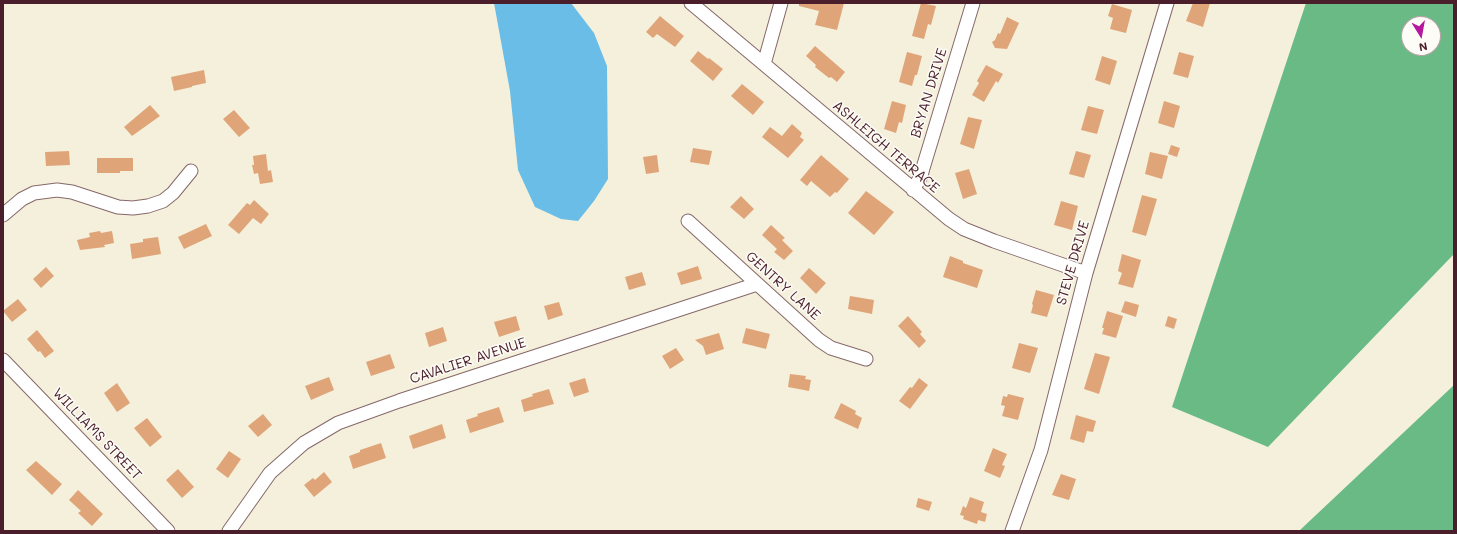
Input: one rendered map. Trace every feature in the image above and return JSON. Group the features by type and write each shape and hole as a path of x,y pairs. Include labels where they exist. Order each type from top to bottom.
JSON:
{"street":[{"name":"ASHLEIGH TERRACE","path":"691,3 949,220 964,229 994,241 1086,273"},
{"path":"764,64 781,3"},
{"name":"BRYAN DRIVE","path":"913,190 922,172 973,3"},
{"name":"STEVE DRIVE","path":"1012,531 1041,450 1086,273 1167,3"},
{"path":"3,215 22,199 34,193 45,191 72,192 118,207 132,208 148,206 163,201 173,194 191,171"},
{"name":"GENTRY LANE","path":"688,221 819,340 831,348 866,359"},
{"name":"CAVALIER AVENUE","path":"229,531 275,469 304,443 338,422 399,400 757,284"},
{"name":"WILLIAMS STREET","path":"3,360 168,531"}],"green space":[{"path":"1306,3 1454,3 1454,254 1268,447 1172,407"},
{"path":"1454,385 1454,531 1299,531"}],"water":[{"path":"494,3 571,3 594,33 607,66 608,179 594,201 578,221 561,219 535,207 518,170 510,91"}],"building":[{"path":"799,3 844,3 837,30 815,25 819,11 799,6"},
{"path":"921,3 936,6 931,25 928,24 924,39 912,36"},
{"path":"1193,3 1210,3 1203,27 1186,21"},
{"path":"1112,4 1132,10 1126,33 1110,29 1113,18 1108,16"},
{"path":"660,16 684,36 675,47 657,34 653,38 646,32"},
{"path":"1007,17 1019,23 1007,49 995,48 992,42 995,40 998,33 1000,34"},
{"path":"815,46 845,72 837,82 831,77 829,78 815,67 816,65 806,56"},
{"path":"698,51 723,69 713,81 690,61"},
{"path":"907,52 922,56 917,75 915,75 912,86 899,82"},
{"path":"1179,52 1194,56 1188,78 1173,74"},
{"path":"1102,56 1117,61 1110,85 1095,80"},
{"path":"986,65 1003,74 998,83 996,81 984,102 972,95 979,83 977,81"},
{"path":"204,70 206,83 174,91 171,77"},
{"path":"742,84 764,102 753,115 731,96"},
{"path":"892,101 906,105 902,123 899,122 896,133 884,129"},
{"path":"1164,101 1180,106 1174,128 1158,123"},
{"path":"150,105 160,116 132,136 124,127"},
{"path":"1088,106 1104,110 1097,134 1081,130"},
{"path":"234,110 250,128 239,137 223,119"},
{"path":"968,117 982,120 974,149 960,144"},
{"path":"792,124 802,133 800,137 804,140 788,158 762,137 770,127 782,136"},
{"path":"1171,145 1180,148 1177,157 1168,154"},
{"path":"693,148 712,151 709,165 690,162"},
{"path":"69,151 70,165 46,166 45,152"},
{"path":"1076,151 1091,155 1084,178 1069,174"},
{"path":"1150,152 1168,156 1162,179 1145,174"},
{"path":"266,154 268,171 271,170 273,182 260,184 258,173 254,174 252,165 254,165 253,156"},
{"path":"657,155 659,172 646,174 643,157"},
{"path":"821,155 849,179 837,193 835,192 830,197 811,181 807,186 800,180"},
{"path":"97,158 133,158 133,171 120,171 120,173 97,173"},
{"path":"969,169 977,194 963,199 955,173"},
{"path":"866,191 894,212 874,235 848,213"},
{"path":"1142,195 1157,199 1146,236 1132,232"},
{"path":"741,196 754,209 744,219 730,207"},
{"path":"254,200 269,214 261,224 253,218 239,234 228,225 247,203 250,205"},
{"path":"1061,201 1078,206 1072,230 1054,225"},
{"path":"206,224 212,236 184,249 178,237"},
{"path":"771,225 785,238 782,240 793,251 784,260 774,252 777,249 762,235"},
{"path":"100,231 101,233 112,231 114,243 104,245 105,247 80,250 77,240 90,237 89,233"},
{"path":"158,237 161,254 132,259 130,244 143,242 143,239"},
{"path":"1122,254 1141,260 1133,288 1118,284 1122,273 1118,271"},
{"path":"950,256 963,261 963,263 983,270 977,288 943,277"},
{"path":"698,266 702,279 681,285 677,273"},
{"path":"46,267 54,276 41,288 33,279"},
{"path":"809,268 826,283 816,294 800,278"},
{"path":"642,272 646,285 629,290 625,277"},
{"path":"1036,290 1054,295 1047,317 1031,313"},
{"path":"850,296 874,300 872,314 848,309"},
{"path":"18,299 27,310 12,322 3,311"},
{"path":"1125,301 1139,305 1136,317 1121,312"},
{"path":"559,302 563,315 548,320 544,306"},
{"path":"1107,311 1123,316 1116,338 1102,334 1104,328 1102,328"},
{"path":"516,316 520,330 499,337 494,322"},
{"path":"908,316 922,332 920,334 926,341 919,348 898,326"},
{"path":"1168,316 1177,319 1174,329 1165,326"},
{"path":"443,327 447,341 429,347 425,333"},
{"path":"746,328 770,334 766,349 742,343"},
{"path":"37,330 54,351 45,358 27,339"},
{"path":"719,333 724,349 706,355 703,346 695,340"},
{"path":"1019,343 1038,348 1030,373 1012,368"},
{"path":"676,348 684,360 670,369 662,356"},
{"path":"1095,353 1110,357 1099,394 1084,389"},
{"path":"390,354 395,368 371,376 366,362"},
{"path":"790,374 806,376 805,379 811,380 809,391 788,387"},
{"path":"329,377 334,390 311,400 305,386"},
{"path":"585,378 589,392 574,397 569,383"},
{"path":"919,378 928,385 910,409 899,401 910,387 912,388"},
{"path":"117,383 130,403 117,412 104,393"},
{"path":"549,389 554,404 524,412 521,400 533,396 532,394"},
{"path":"1008,394 1024,398 1018,420 1002,416 1005,406 1001,405 1003,396 1007,397"},
{"path":"841,403 856,411 855,414 862,418 858,429 834,418"},
{"path":"499,407 504,422 470,433 466,420 478,416 477,414"},
{"path":"263,414 272,425 258,437 248,426"},
{"path":"1076,415 1096,421 1093,432 1087,431 1084,443 1070,439"},
{"path":"147,418 162,437 150,447 134,428"},
{"path":"442,424 446,438 413,449 409,436"},
{"path":"381,443 386,458 353,469 349,456 360,452 360,450"},
{"path":"993,448 1007,454 1002,465 1005,466 1000,478 984,471"},
{"path":"229,451 241,459 228,478 216,469"},
{"path":"36,461 62,484 52,495 26,470"},
{"path":"178,469 194,487 182,498 166,480"},
{"path":"324,472 332,482 314,497 304,485 313,478 315,480"},
{"path":"1061,474 1076,479 1069,500 1052,495"},
{"path":"78,490 103,514 92,526 78,513 81,511 69,500"},
{"path":"970,497 984,502 981,512 987,514 985,522 978,520 977,524 963,519 964,516 960,515 963,506 966,508"},
{"path":"918,498 932,502 929,511 916,507"}]}
